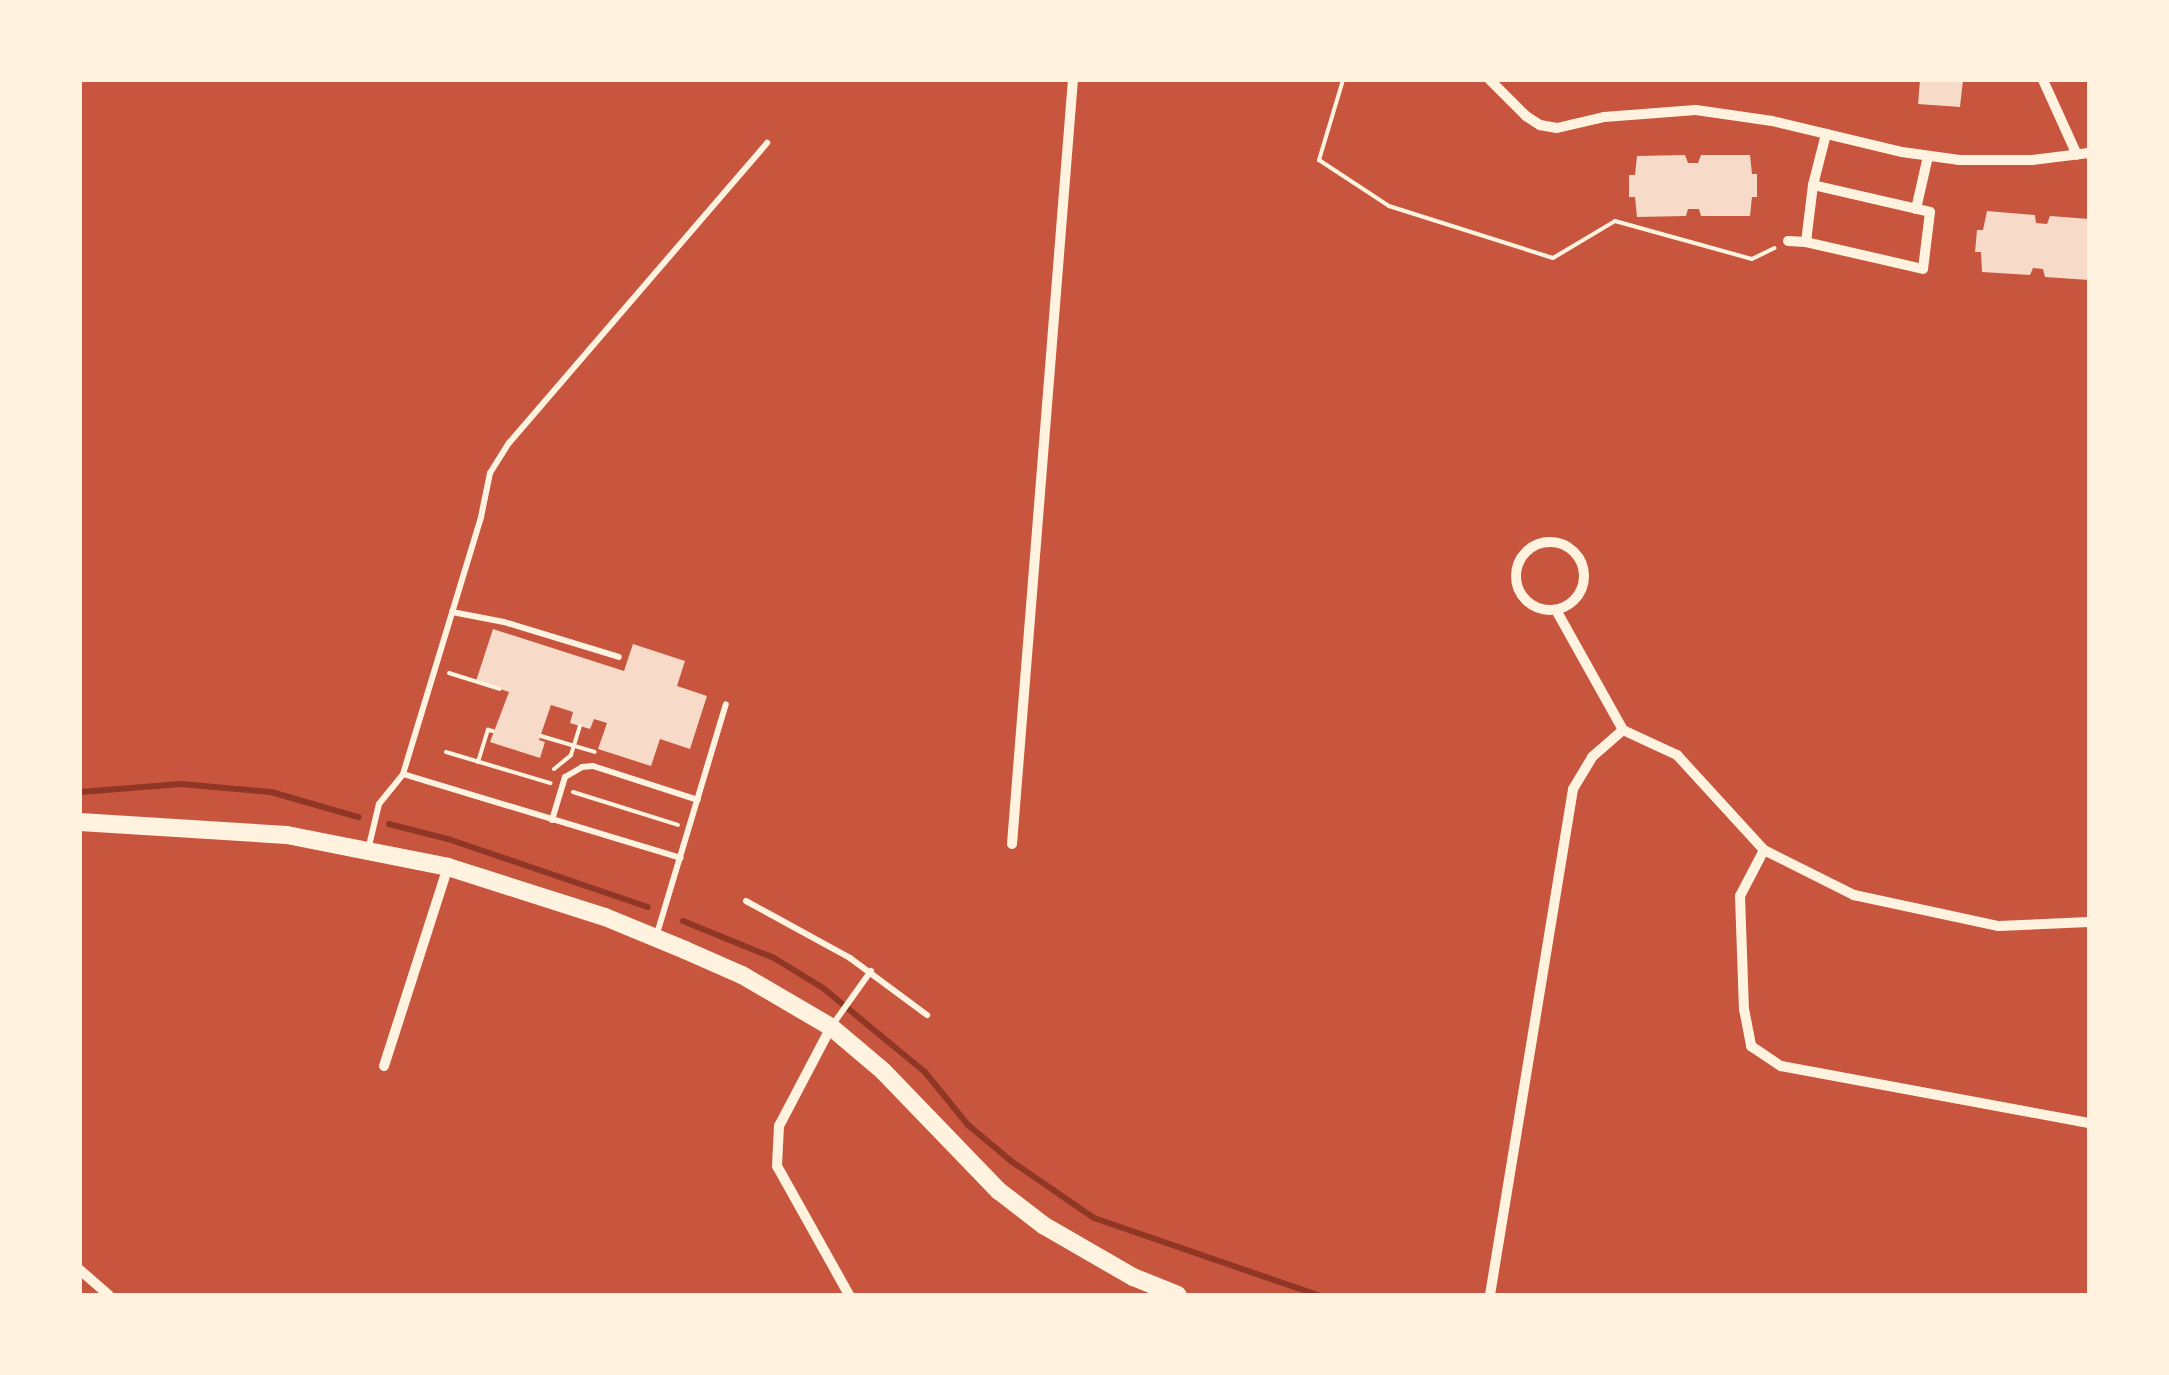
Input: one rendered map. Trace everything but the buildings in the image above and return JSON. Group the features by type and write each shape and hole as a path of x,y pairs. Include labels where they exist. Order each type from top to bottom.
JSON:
{"main road":[{"path":"80,822 286,835 448,867 656,938 742,976 831,1027 883,1071 1000,1191 1043,1225 1107,1264 1178,1295"}],"street":[{"path":"1012,844 1074,80"},
{"path":"1490,80 1526,116 1540,125 1557,128 1604,116 1696,110 1928,156 1998,162 2083,154 2043,80"},
{"path":"1806,242 1826,134"},
{"path":"1916,209 1928,156"},
{"path":"1788,241 1922,269 1930,212 1814,185"},
{"path":"1556,610 1578,596 1584,571 1570,548 1544,542 1522,556 1517,582 1530,604 1556,610 1623,730 1677,756 1764,850 1854,895 1872,899 1999,926 2089,922"},
{"path":"1490,1295 1572,789 1592,757 1623,730"},
{"path":"1764,850 1740,896 1744,1009 1751,1046 1780,1066 2089,1123"},
{"path":"384,1066 448,867"},
{"path":"831,1027 779,1126 777,1166 850,1295"},
{"path":"80,1270 109,1295"}],"lane":[{"path":"368,851 379,804 403,774 490,474 509,442 767,144"},
{"path":"452,612 504,622 619,658"},
{"path":"656,938 726,704"},
{"path":"552,820 565,777 593,766 698,800"},
{"path":"403,774 681,858"},
{"path":"746,901 870,971 927,1015"},
{"path":"831,1027 870,971"}],"path":[{"path":"1343,80 1319,160 1389,206 1554,258 1615,221 1752,259 1788,241"},
{"path":"435,668 500,689"},
{"path":"549,784 555,764 571,755 580,726"},
{"path":"478,762 488,730 493,732"},
{"path":"541,736 607,756"},
{"path":"446,752 690,828"}],"waterway":[{"path":"80,792 181,784 271,792 358,817"},
{"path":"389,824 448,839 648,907"},
{"path":"683,921 774,958 823,988 925,1072 968,1125 1011,1161 1094,1218 1318,1295"}]}
